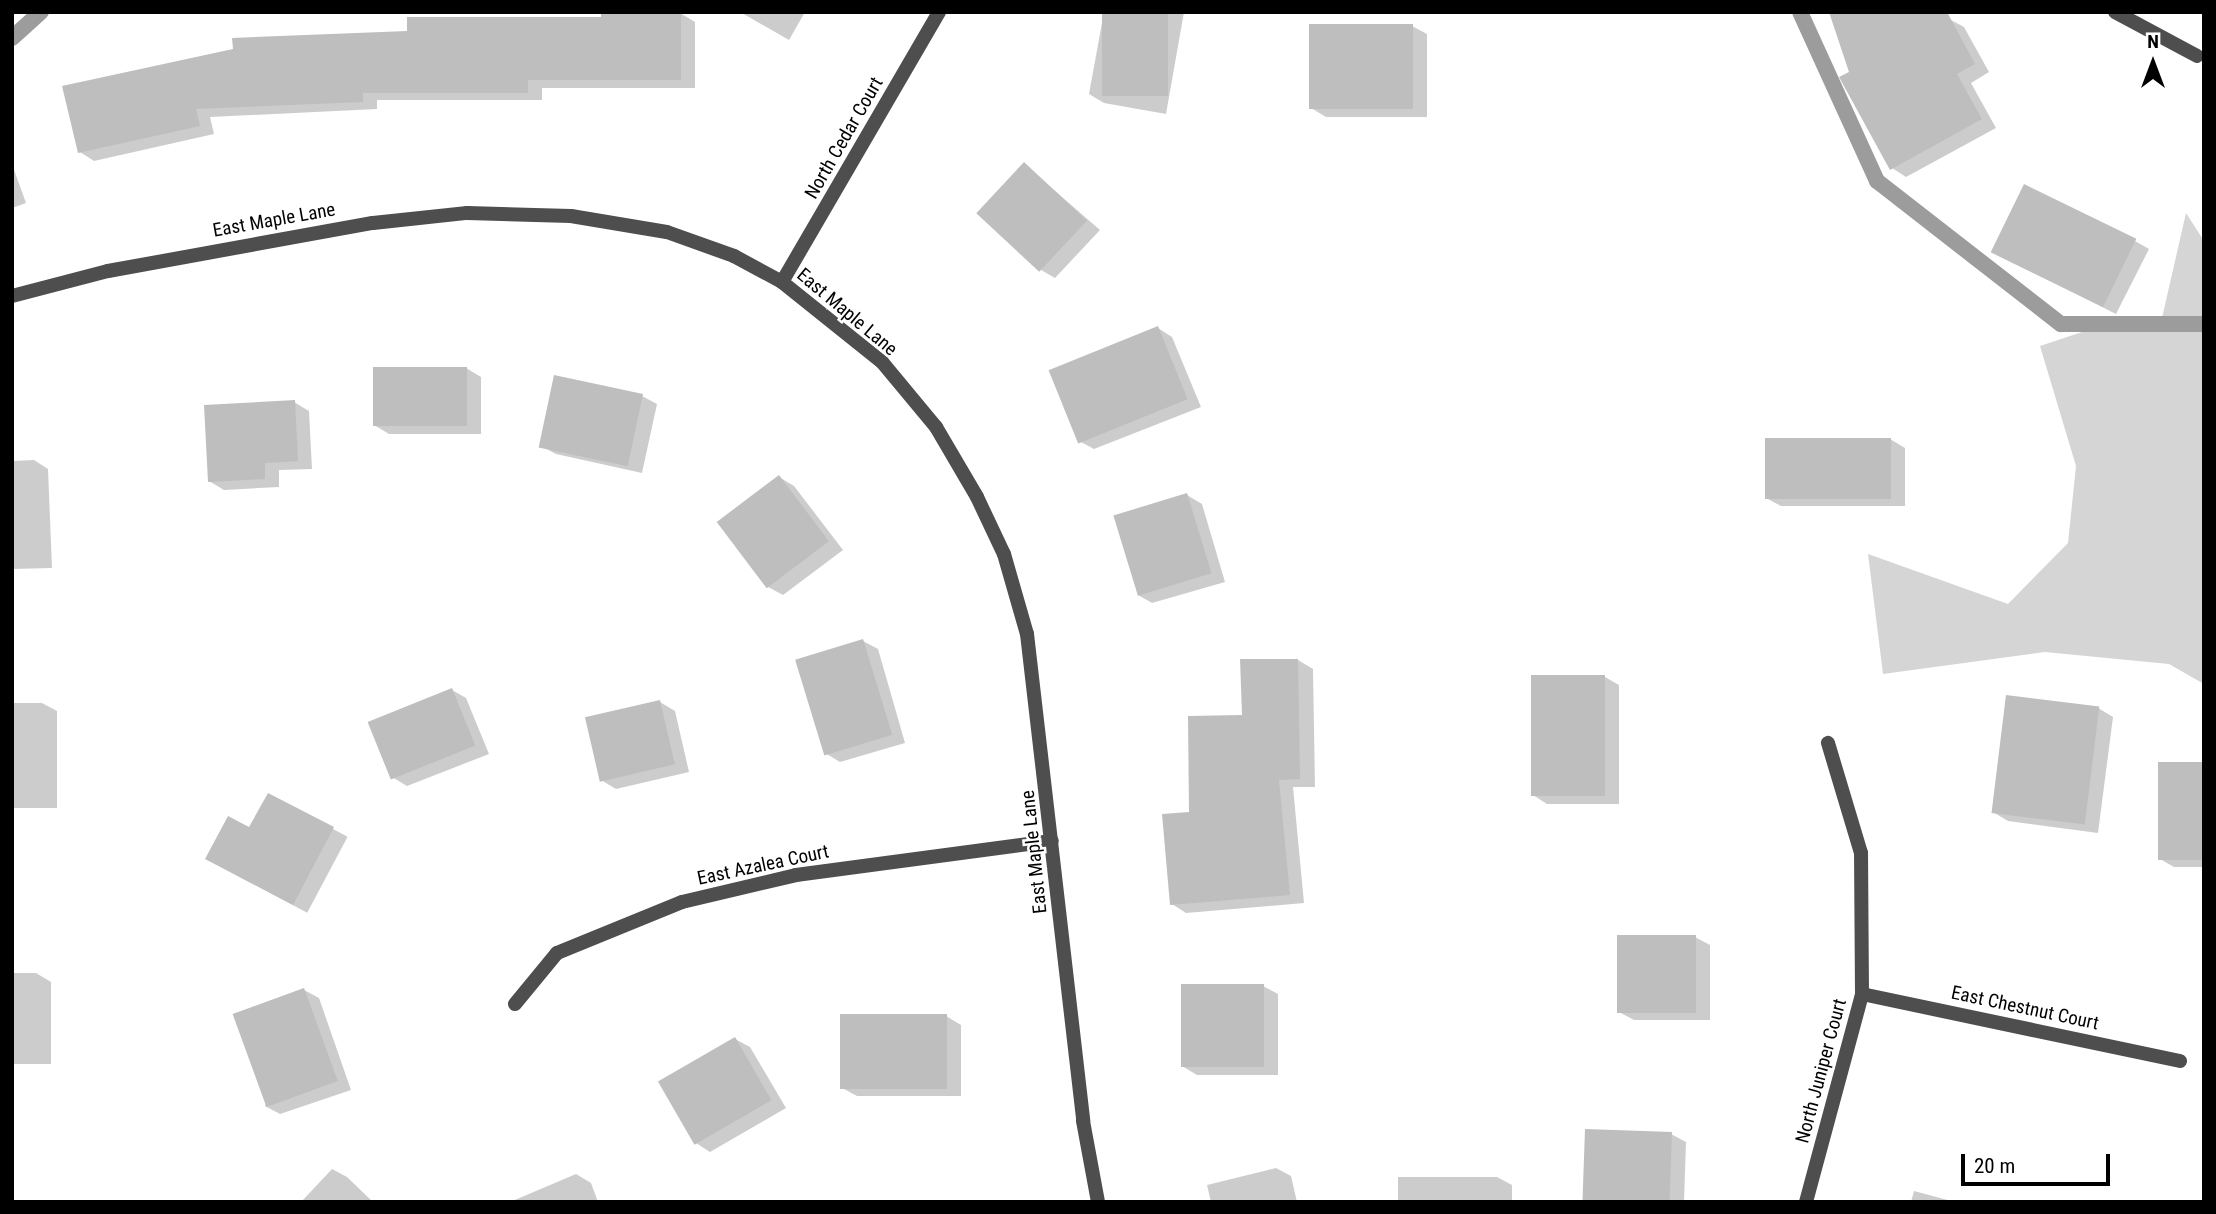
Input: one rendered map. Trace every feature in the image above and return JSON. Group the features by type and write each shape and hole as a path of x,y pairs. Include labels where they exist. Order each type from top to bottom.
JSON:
{"street":[{"name":"North Cedar Court","path":"782,282 939,12"},
{"path":"2115,12 2197,56"},
{"name":"East Maple Lane","path":"12,296 108,271 285,236 467,214 571,216 667,232 734,256 782,282 882,362 936,427 977,497 1004,554 1027,634 1083,1121 1098,1202"},
{"name":"North Juniper Court","path":"1806,1202 1862,994 1861,853 1828,743"},
{"name":"East Azalea Court","path":"514,1004 557,953 682,902 796,875 1052,841"},
{"name":"East Chestnut Court","path":"1862,994 2180,1061"}],"shaded area":[{"path":"2186,213 2204,241 2204,684 2169,664 2045,652 1883,674 1868,554 2008,604 2068,543 2076,466 2040,346 2100,326 2159,331"}],"building":[{"path":"601,12 681,12 681,80 528,80 528,93 363,93 363,102 196,109 200,126 78,153 62,86 233,49 232,38 407,31 407,17 601,17"},
{"path":"1102,12 1168,12 1168,96 1102,96"},
{"path":"1829,12 1947,12 1975,64 1957,74 1982,119 1890,170 1839,77 1849,72"},
{"path":"1309,24 1413,24 1413,109 1309,109"},
{"path":"1024,162 1087,221 1039,272 976,213"},
{"path":"2024,184 2136,239 2103,307 1991,252"},
{"path":"1158,326 1188,399 1078,443 1049,370"},
{"path":"373,367 467,367 467,426 373,426"},
{"path":"554,375 643,394 628,466 539,447"},
{"path":"295,400 298,461 265,463 265,479 208,482 204,405"},
{"path":"1765,438 1891,438 1891,499 1765,499"},
{"path":"779,475 829,541 767,588 717,522"},
{"path":"1187,493 1212,573 1138,596 1113,516"},
{"path":"863,639 892,735 824,755 795,660"},
{"path":"1240,659 1298,659 1300,779 1279,780 1290,895 1170,905 1162,814 1189,812 1188,716 1242,715"},
{"path":"1531,675 1605,675 1605,796 1531,796"},
{"path":"452,688 475,745 391,780 368,722"},
{"path":"2006,695 2099,706 2085,825 1991,813"},
{"path":"660,700 675,764 600,782 585,717"},
{"path":"2158,762 2204,762 2204,860 2158,860"},
{"path":"268,793 334,827 293,905 205,859 228,816 249,827"},
{"path":"1617,935 1696,935 1696,1013 1617,1013"},
{"path":"1181,984 1264,984 1264,1067 1181,1067"},
{"path":"304,988 338,1081 266,1107 233,1014"},
{"path":"840,1014 947,1014 947,1089 840,1089"},
{"path":"735,1037 772,1100 694,1145 658,1082"},
{"path":"1585,1129 1672,1132 1670,1202 1582,1202"}],"waterway":[{"path":"12,38 41,12"},
{"path":"1800,12 1877,181 2061,324 2204,324"}]}
